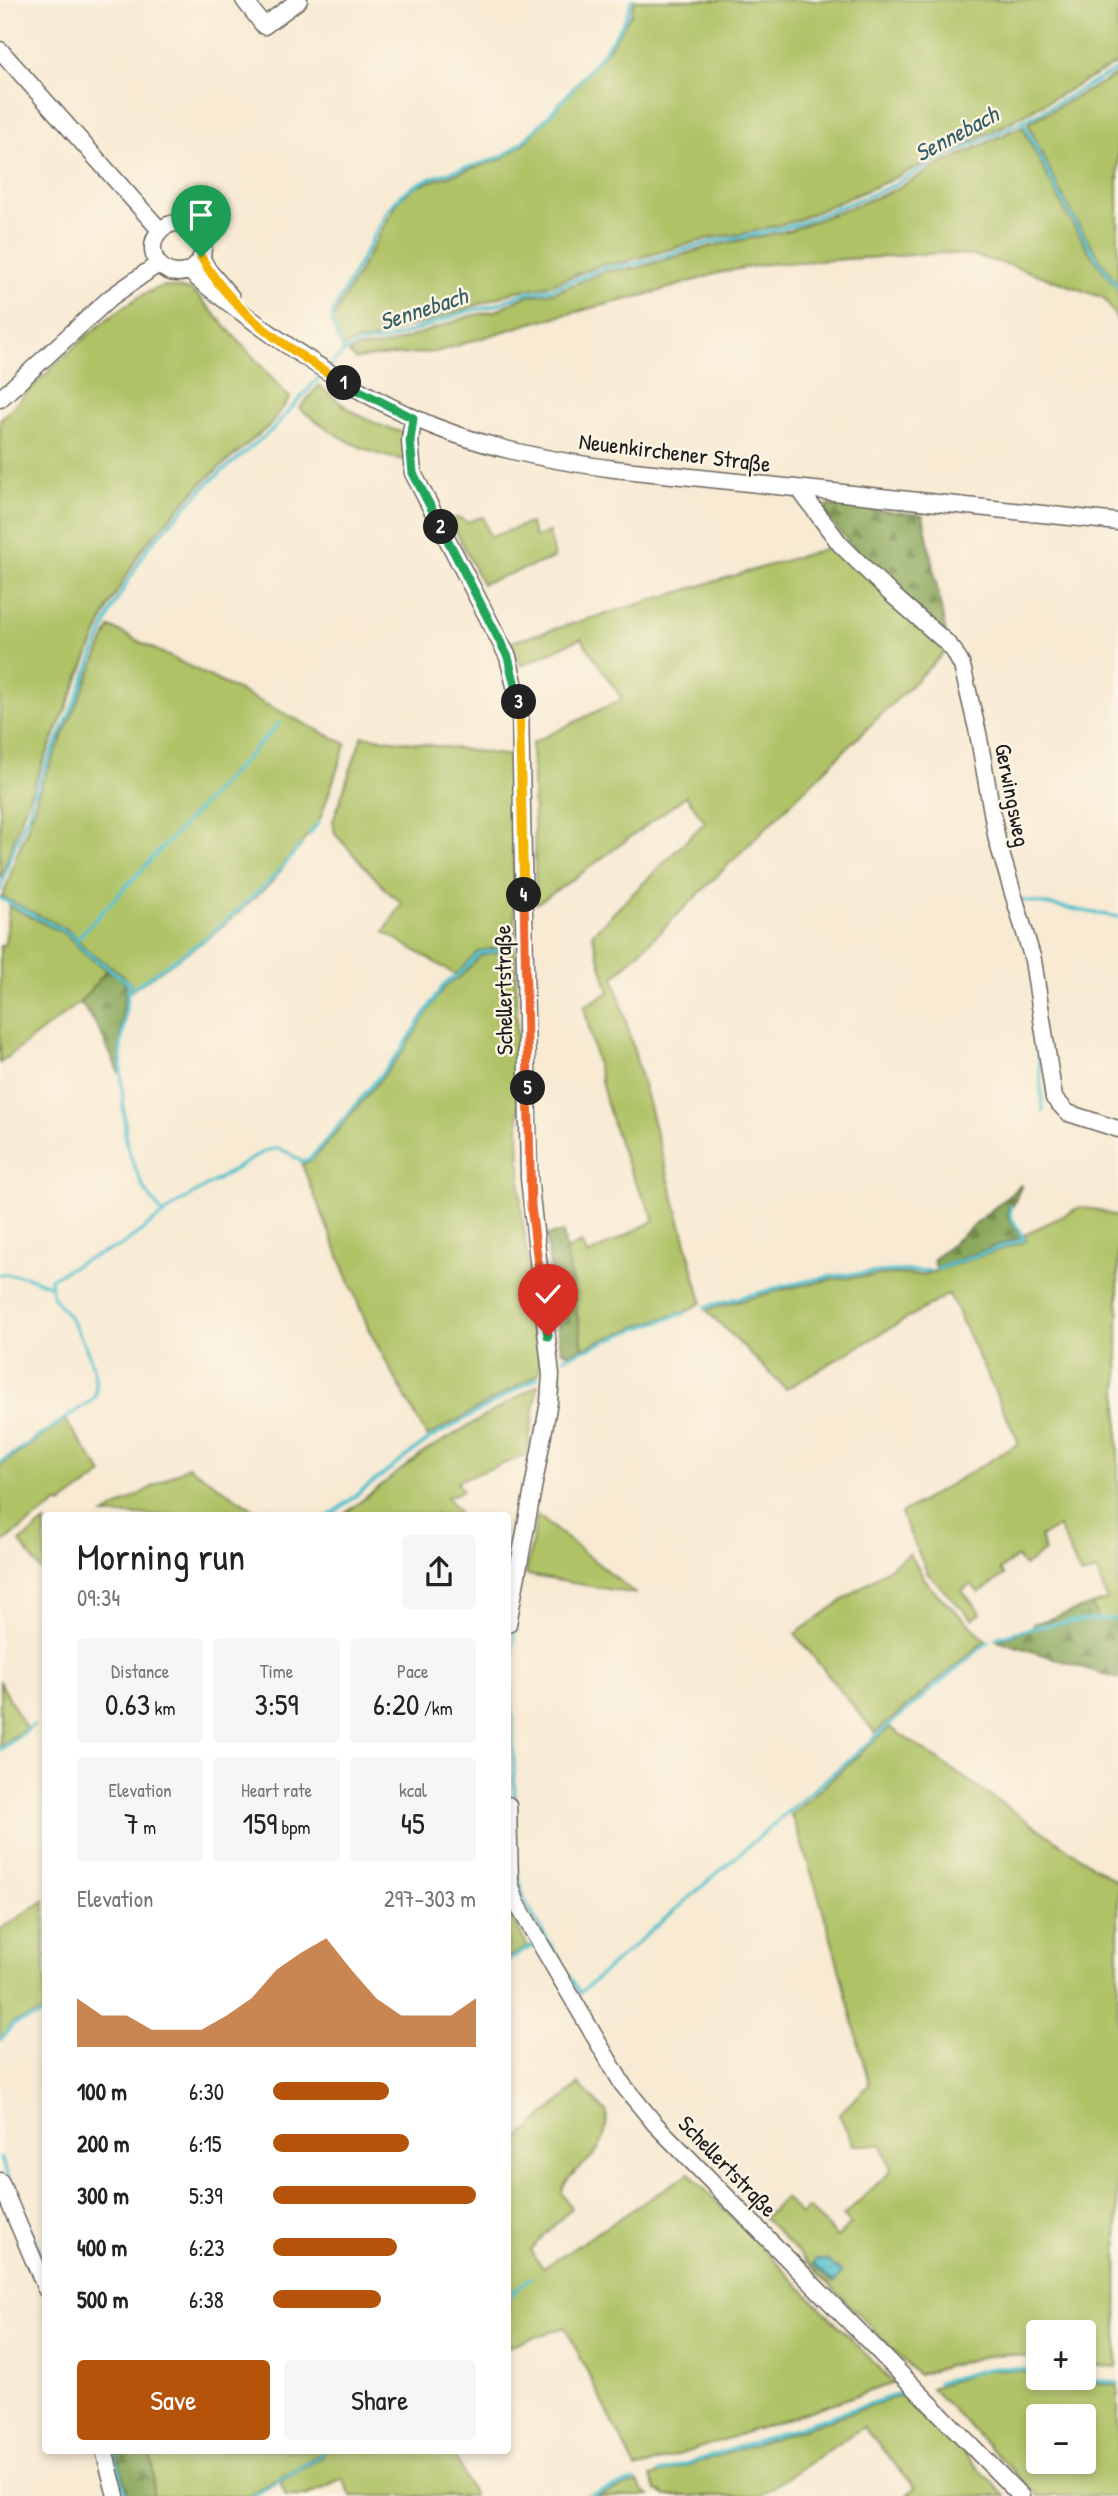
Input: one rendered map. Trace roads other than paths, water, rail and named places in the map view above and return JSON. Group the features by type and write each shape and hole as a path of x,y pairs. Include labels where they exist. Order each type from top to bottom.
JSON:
{"street":[{"path":"244,0 264,26 299,0"},
{"path":"0,50 160,230"},
{"path":"181,223 192,227 199,235 203,246 201,257 189,271 172,273 158,264 152,253 153,240 160,230 170,224 181,223"},
{"name":"Neuenkirchener Straße","path":"201,257 225,290 257,324"},
{"path":"0,399 110,298 158,264"},
{"name":"Neuenkirchener Straße","path":"189,271 257,324 332,375 413,418 503,448 572,463 1118,522"},
{"name":"Schellertstraße","path":"413,418 410,441 413,473 508,657 520,707 529,1178 551,1375 550,1402 511,1608"},
{"name":"Gerwingsweg","path":"799,489 840,544 946,642 962,666 978,733 997,840 1032,960 1054,1098 1068,1113 1118,1129"},
{"name":"Schellertstraße","path":"511,1885 516,1902 623,2085 655,2124 1021,2496"},
{"path":"0,2181 42,2280"},
{"path":"105,2454 116,2496"}],"water":[{"path":"816,2260 827,2260 842,2273 834,2283 813,2264"}],"waterway":[{"path":"344,352 332,323 333,312 388,210 399,197 425,180 487,162 514,148 548,117 600,56 622,25 632,0"},
{"name":"Sennebach","path":"330,366 357,344 384,341 522,294 551,289 604,268 636,264 711,242 795,225 890,187 932,163 1032,117 1118,69"},
{"path":"1023,121 1078,228 1118,287"},
{"name":"Sennebach","path":"0,890 29,813 33,795 77,697 113,607 148,547 207,484 272,430 322,374"},
{"path":"75,941 279,723"},
{"path":"309,835 318,823"},
{"path":"130,990 209,936 269,882 301,845"},
{"path":"0,898 68,933 86,952 129,983 121,1046 126,1142 144,1189 164,1215"},
{"path":"1021,900 1118,917"},
{"path":"0,1463 95,1398 95,1376 89,1355 75,1326 54,1297 50,1279 83,1261 122,1245 180,1202 265,1151 280,1149 302,1162 311,1158 400,1052 444,984 457,976 480,953 514,948"},
{"path":"1037,1036 1043,1111"},
{"path":"937,1269 1024,1239 1010,1216 1011,1206"},
{"path":"705,1307 832,1276 929,1271"},
{"path":"0,1274 24,1276 51,1286"},
{"path":"564,1358 685,1313"},
{"path":"557,1393 560,1374"},
{"path":"334,1512 428,1440 537,1378"},
{"path":"996,1638 1056,1624 1118,1619"},
{"path":"515,1624 511,1680 515,1805"},
{"path":"546,1938 580,1993 988,1642"},
{"path":"0,1750 34,1725"},
{"path":"517,1869 524,1899 546,1938"},
{"path":"511,1959 532,1946"},
{"path":"0,2040 14,2024 42,2015"},
{"path":"0,2158 15,2193"},
{"path":"21,2209 42,2256"},
{"path":"511,2294 530,2278"},
{"path":"938,2382 996,2367 1026,2370"},
{"path":"1096,2380 1118,2383"},
{"path":"659,2473 908,2391"},
{"path":"115,2454 126,2496"},
{"path":"253,2496 320,2454"},
{"path":"586,2496 634,2481"}]}
